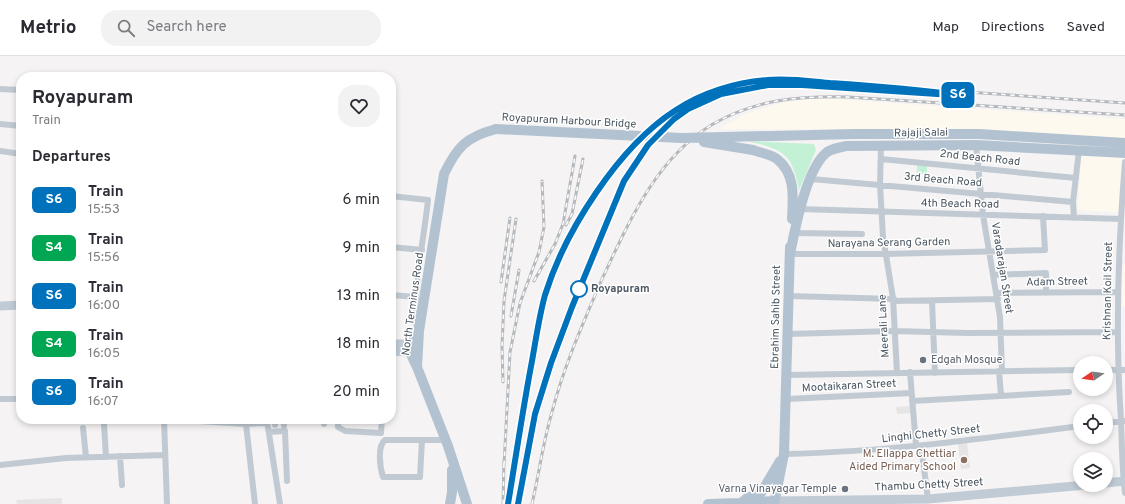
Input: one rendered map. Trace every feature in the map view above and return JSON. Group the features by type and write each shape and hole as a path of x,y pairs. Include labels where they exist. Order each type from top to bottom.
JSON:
{"main road":[{"name":"Royapuram Harbour Bridge","path":"438,218 444,174 453,155 464,142 481,133 496,129 680,138 854,134"},
{"name":"Rajaji Salai","path":"854,134 979,134 1125,143"},
{"name":"Ebrahim Sahib Street","path":"680,138 753,150 776,158 788,173 790,179 792,192 787,399 784,454 774,503"},
{"name":"Rajaji Salai","path":"790,254 799,209 811,179 826,153 833,149 846,146 976,144 1125,154"},
{"name":"North Terminus Road","path":"438,218 419,331 416,367 447,443 467,504"},
{"path":"416,367 410,348 419,331"},
{"path":"447,443 453,477 450,504"},
{"path":"742,504 747,498 761,493 784,454"},
{"path":"708,504 774,503"}],"street":[{"path":"0,89 16,90"},
{"path":"0,124 16,126"},
{"name":"Varadarajan Street","path":"976,144 980,193 997,296 1001,333 1001,395"},
{"name":"Meerali Lane","path":"881,146 880,185 885,254 894,300 894,331 897,372"},
{"path":"1074,218 1079,150"},
{"path":"0,151 16,153"},
{"name":"2nd Beach Road","path":"881,159 1076,178"},
{"name":"Krishnan Koil Street","path":"1125,162 1121,219 1123,229 1122,261 1118,292 1117,332 1117,370 1123,421 1125,493"},
{"name":"3rd Beach Road","path":"811,179 1074,202"},
{"path":"396,197 428,200 416,297 415,322 419,331"},
{"name":"4th Beach Road","path":"799,209 882,213 1121,219"},
{"name":"Narayana Serang Garden","path":"790,254 885,254 1045,250 1043,216"},
{"path":"794,233 862,234"},
{"path":"396,247 422,250"},
{"path":"993,275 1046,273 1046,292"},
{"name":"Adam Street","path":"789,296 932,301 1046,292 1118,292"},
{"path":"396,295 416,297"},
{"path":"932,301 934,372"},
{"path":"0,306 16,305"},
{"path":"1118,309 1125,309"},
{"path":"788,334 894,331 1001,333 1117,332"},
{"path":"396,345 410,348"},
{"path":"396,350 410,348"},
{"path":"787,374 824,375 897,372 1073,370"},
{"path":"1113,370 1125,370"},
{"path":"910,372 918,446 928,499"},
{"path":"912,401 1070,392"},
{"name":"Mootaikaran Street","path":"787,399 912,393"},
{"path":"0,399 16,399"},
{"path":"1113,422 1123,421"},
{"path":"104,424 106,457"},
{"path":"165,424 167,504"},
{"path":"246,424 254,504"},
{"path":"268,424 280,504"},
{"path":"338,424 338,427 345,431 381,433 382,424"},
{"name":"Linghi Chetty Street","path":"784,454 836,453 918,446 1073,427"},
{"path":"84,428 86,457"},
{"path":"269,432 285,431 287,481"},
{"path":"422,440 420,477 383,476 382,442 385,440 422,440 447,443"},
{"path":"0,465 86,457 165,455"},
{"path":"120,456 122,485"},
{"path":"1113,483 1124,482"},
{"name":"Thambu Chetty Street","path":"774,503 904,502 1073,486"}],"shaded area":[{"path":"835,99 1125,119 1125,140 987,130 719,129 745,114 787,101"},
{"path":"1081,154 1125,158 1122,213 1078,210"},
{"path":"1123,264 1125,264 1125,307 1121,307"},
{"path":"911,406 911,413 897,414 896,407"},
{"name":"M. Ellappa Chettiar Aided Primary School","path":"967,443 970,468 961,469 958,444"},
{"path":"62,498 62,504 17,504 16,500"}],"green space":[{"path":"748,141 814,144 816,150 799,190 793,168 789,160 784,155 778,150"},
{"path":"917,164 927,164 927,174 917,174"}],"railway":[{"path":"508,504 539,320 554,270 577,223 611,173 645,135 676,109 723,88 766,80 796,80 1125,103"},
{"path":"532,504 546,435 562,378 581,328 612,257 634,214 660,173 675,155 693,138 713,124 746,109 762,104 812,97 848,97 1125,115"},
{"path":"518,504 535,414 543,386 560,337 624,181 647,145 674,119 693,106"},
{"path":"534,281 555,244 563,224 575,156"},
{"path":"566,225 572,214 583,159"},
{"path":"504,465 510,352 520,303 539,252 544,227 542,181"},
{"path":"501,282 510,218"},
{"path":"503,382 502,346 504,301 516,219"},
{"path":"511,316 519,270"},
{"path":"503,504 504,460"}],"train":[{"name":"S6","path":"508,504 539,320 554,270 577,223 597,192 611,173 651,129 676,109 691,101 723,88 766,80 796,80 890,87 967,96 802,85 768,85 746,88 707,99 688,109 674,119 648,145 633,164 624,181 572,307 543,386 535,414 518,504"}],"place":[{"name":"Royapuram","path":"579,289"},
{"name":"Edgah Mosque","path":"923,360"},
{"name":"M. Ellappa Chettiar Aided Primary School","path":"964,460"},
{"name":"Varna Vinayagar Temple","path":"845,489"}]}
